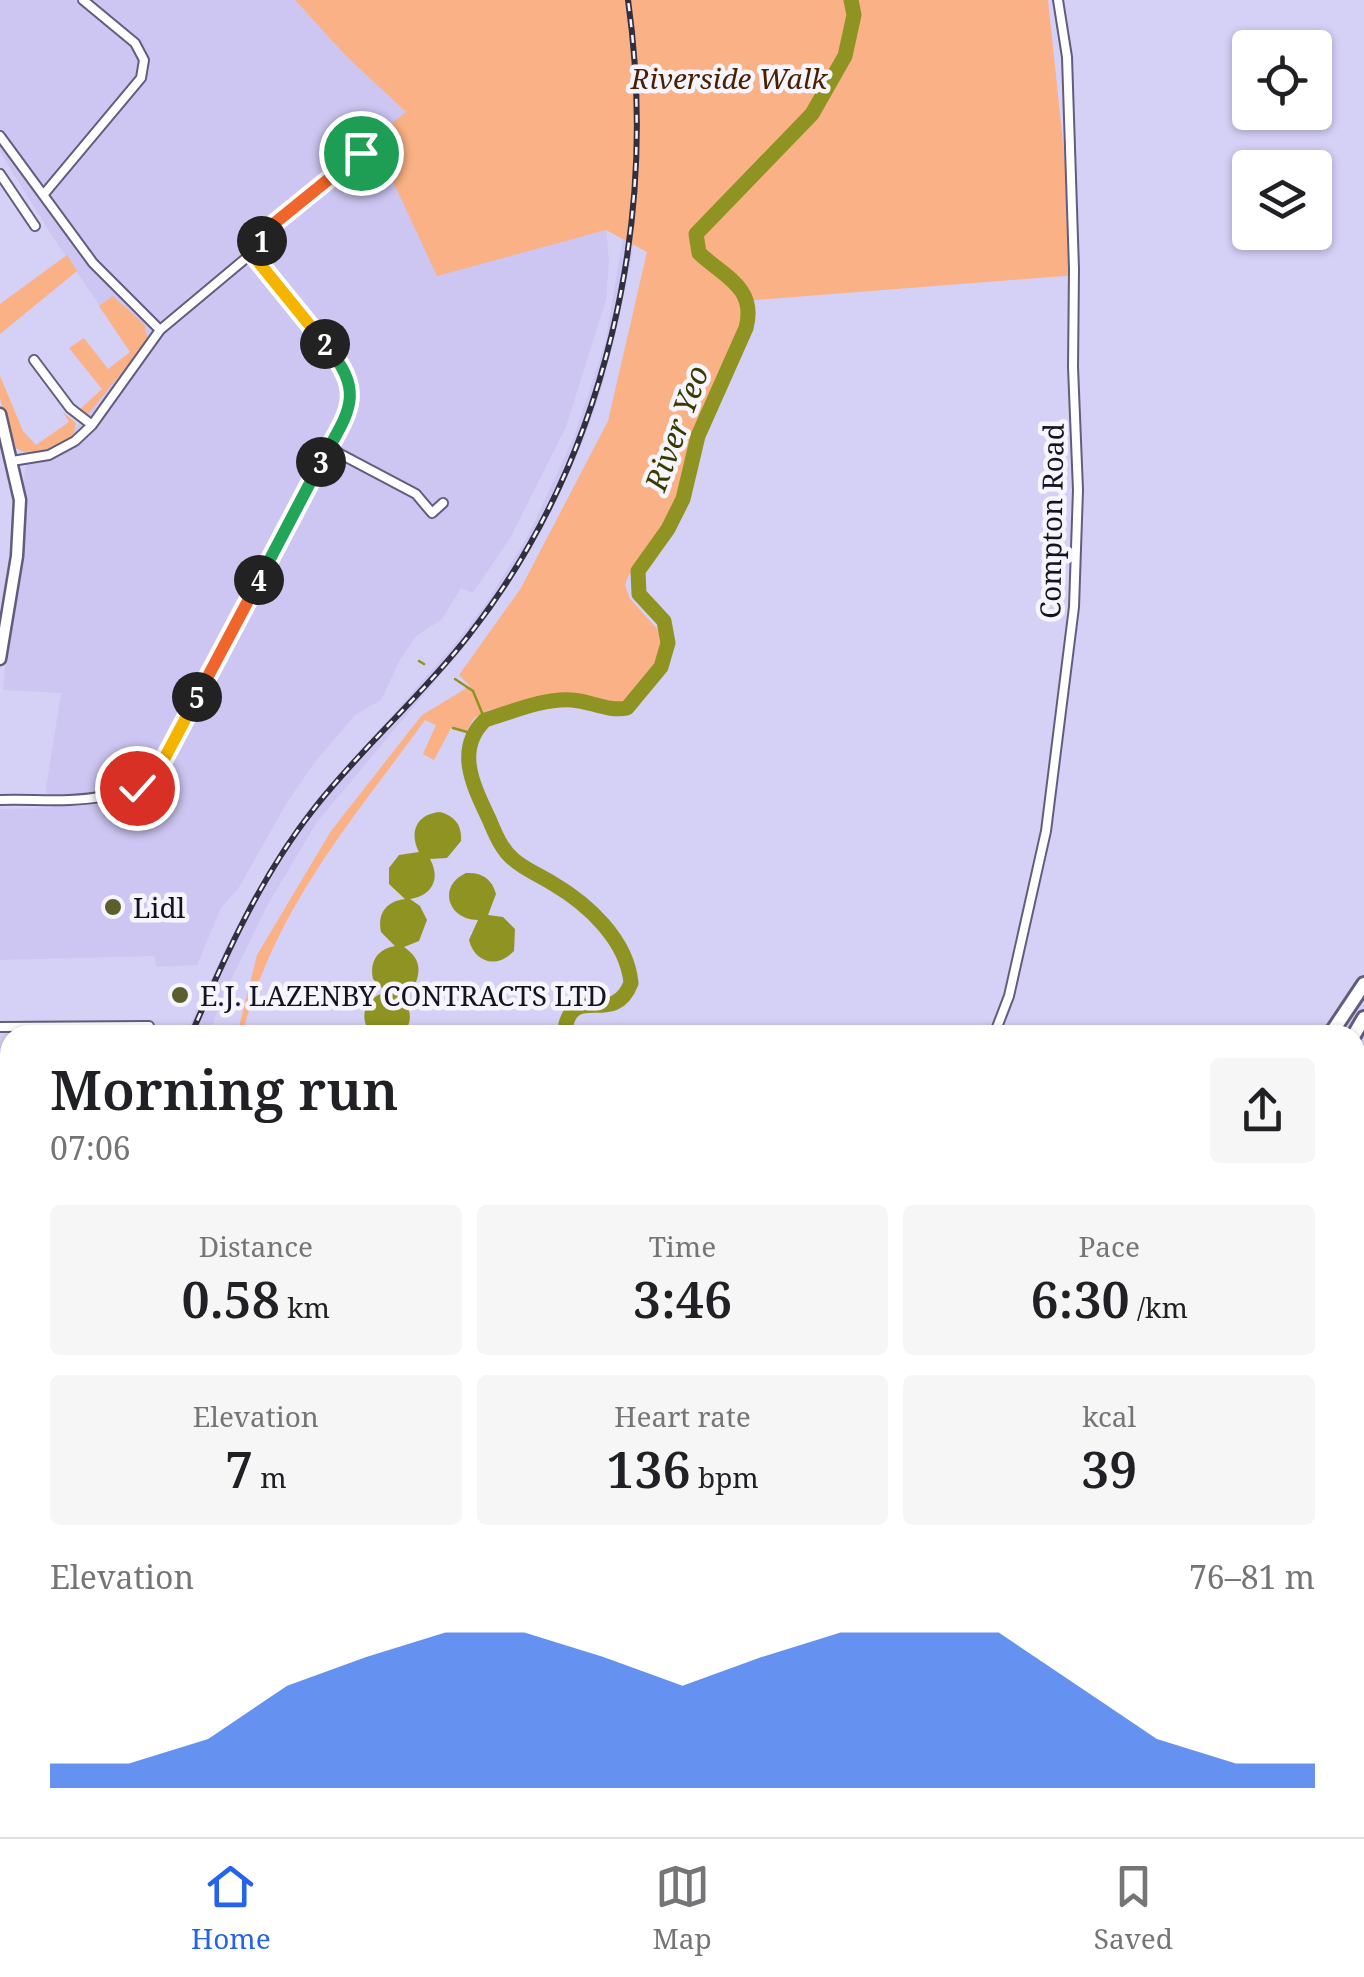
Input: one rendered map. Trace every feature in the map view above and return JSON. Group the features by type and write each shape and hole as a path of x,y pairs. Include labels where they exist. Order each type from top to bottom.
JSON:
{"main road":[{"path":"1337,1025 1364,984"}],"street":[{"path":"44,194 141,78 144,60 135,44 84,0"},
{"name":"Compton Road","path":"998,1025 1009,996 1046,831 1074,608 1078,490 1074,269 1067,57 1058,0"},
{"path":"0,136 93,263 160,330"},
{"path":"12,462 49,455 74,441 92,424 160,330 252,254 276,222 361,153"},
{"path":"0,174 34,226"},
{"path":"0,800 103,797 123,794 150,778 162,763 350,410 345,368 252,254"},
{"path":"34,360 70,408 92,424"},
{"path":"0,414 20,500 17,556 0,658"},
{"path":"329,448 416,494 432,513 444,504"}],"shaded area":[{"path":"0,0 295,0 346,56 406,112 437,275 606,230 606,300 566,427 510,538 473,593 461,588 442,619 416,636 381,700 355,715 315,762 286,804 238,889 221,908 197,965 156,967 154,956 0,960 0,809 52,808 46,789 61,693 3,690 27,452 69,436 133,354 0,152"},
{"path":"639,189 631,262 602,388 582,445 549,515 505,591 463,648 317,822 268,904 212,1025 190,1025 228,943 304,815 454,645 485,605 528,536 574,437 605,344 627,213"},
{"path":"440,812 457,822 461,841 447,858 430,859 435,873 432,885 424,894 410,899 420,906 427,920 419,941 404,947 418,966 416,982 397,994 408,1008 409,1024 366,1025 368,1003 386,992 373,979 374,961 380,953 395,946 381,932 382,914 388,905 405,899 389,884 389,868 399,855 419,852 417,826"},
{"path":"466,873 489,880 496,894 488,915 503,917 515,929 514,951 501,960 487,961 476,954 469,940 478,920 468,919 453,909 451,886"}],"green space":[{"name":"Riverside Walk","path":"295,0 1048,0 1077,275 741,301 738,331 696,424 672,509 625,585 630,599 662,634 657,667 645,687 618,708 583,697 555,695 489,710 474,718 467,731 451,728 434,760 423,754 436,725 425,720 343,831 294,907 256,989 245,1025 240,1025 257,955 331,831 422,715 470,686 459,675 521,588 608,421 647,252 606,230 437,276 373,138 406,112 346,56"},
{"path":"67,255 77,271 0,334 0,304"},
{"path":"113,296 144,324 148,340 88,414 80,409 102,389 69,348 84,338 108,369 130,352 99,306"},
{"path":"0,376 23,431 36,445 69,422 63,412 76,423 73,437 38,453 16,448 0,399"}],"waterway":[{"name":"River Yeo","path":"566,1025 574,1009 614,1003 623,996 631,983 628,967 614,938 592,913 566,892 517,863 505,850 473,782 470,744 485,720 539,703 572,700 613,709 627,708 661,667 668,643 664,621 639,594 638,571 668,529 683,499 698,436 746,328 748,314 747,302 736,284 699,253 696,234 812,114 845,56 854,15 851,0"},
{"path":"419,661 424,664"},
{"path":"455,679 473,691 485,720"},
{"path":"453,728 474,734"}],"railway":[{"path":"195,1025 245,918 294,835 332,787 469,635 517,566 556,492 588,415 612,334 628,251 636,167 636,83 628,0"}],"place":[{"name":"Lidl","path":"113,907"},
{"name":"E.J. LAZENBY CONTRACTS LTD","path":"180,995"}],"route":[{"path":"137,788 162,763 350,410 345,368 252,254 276,222 361,153"}]}
